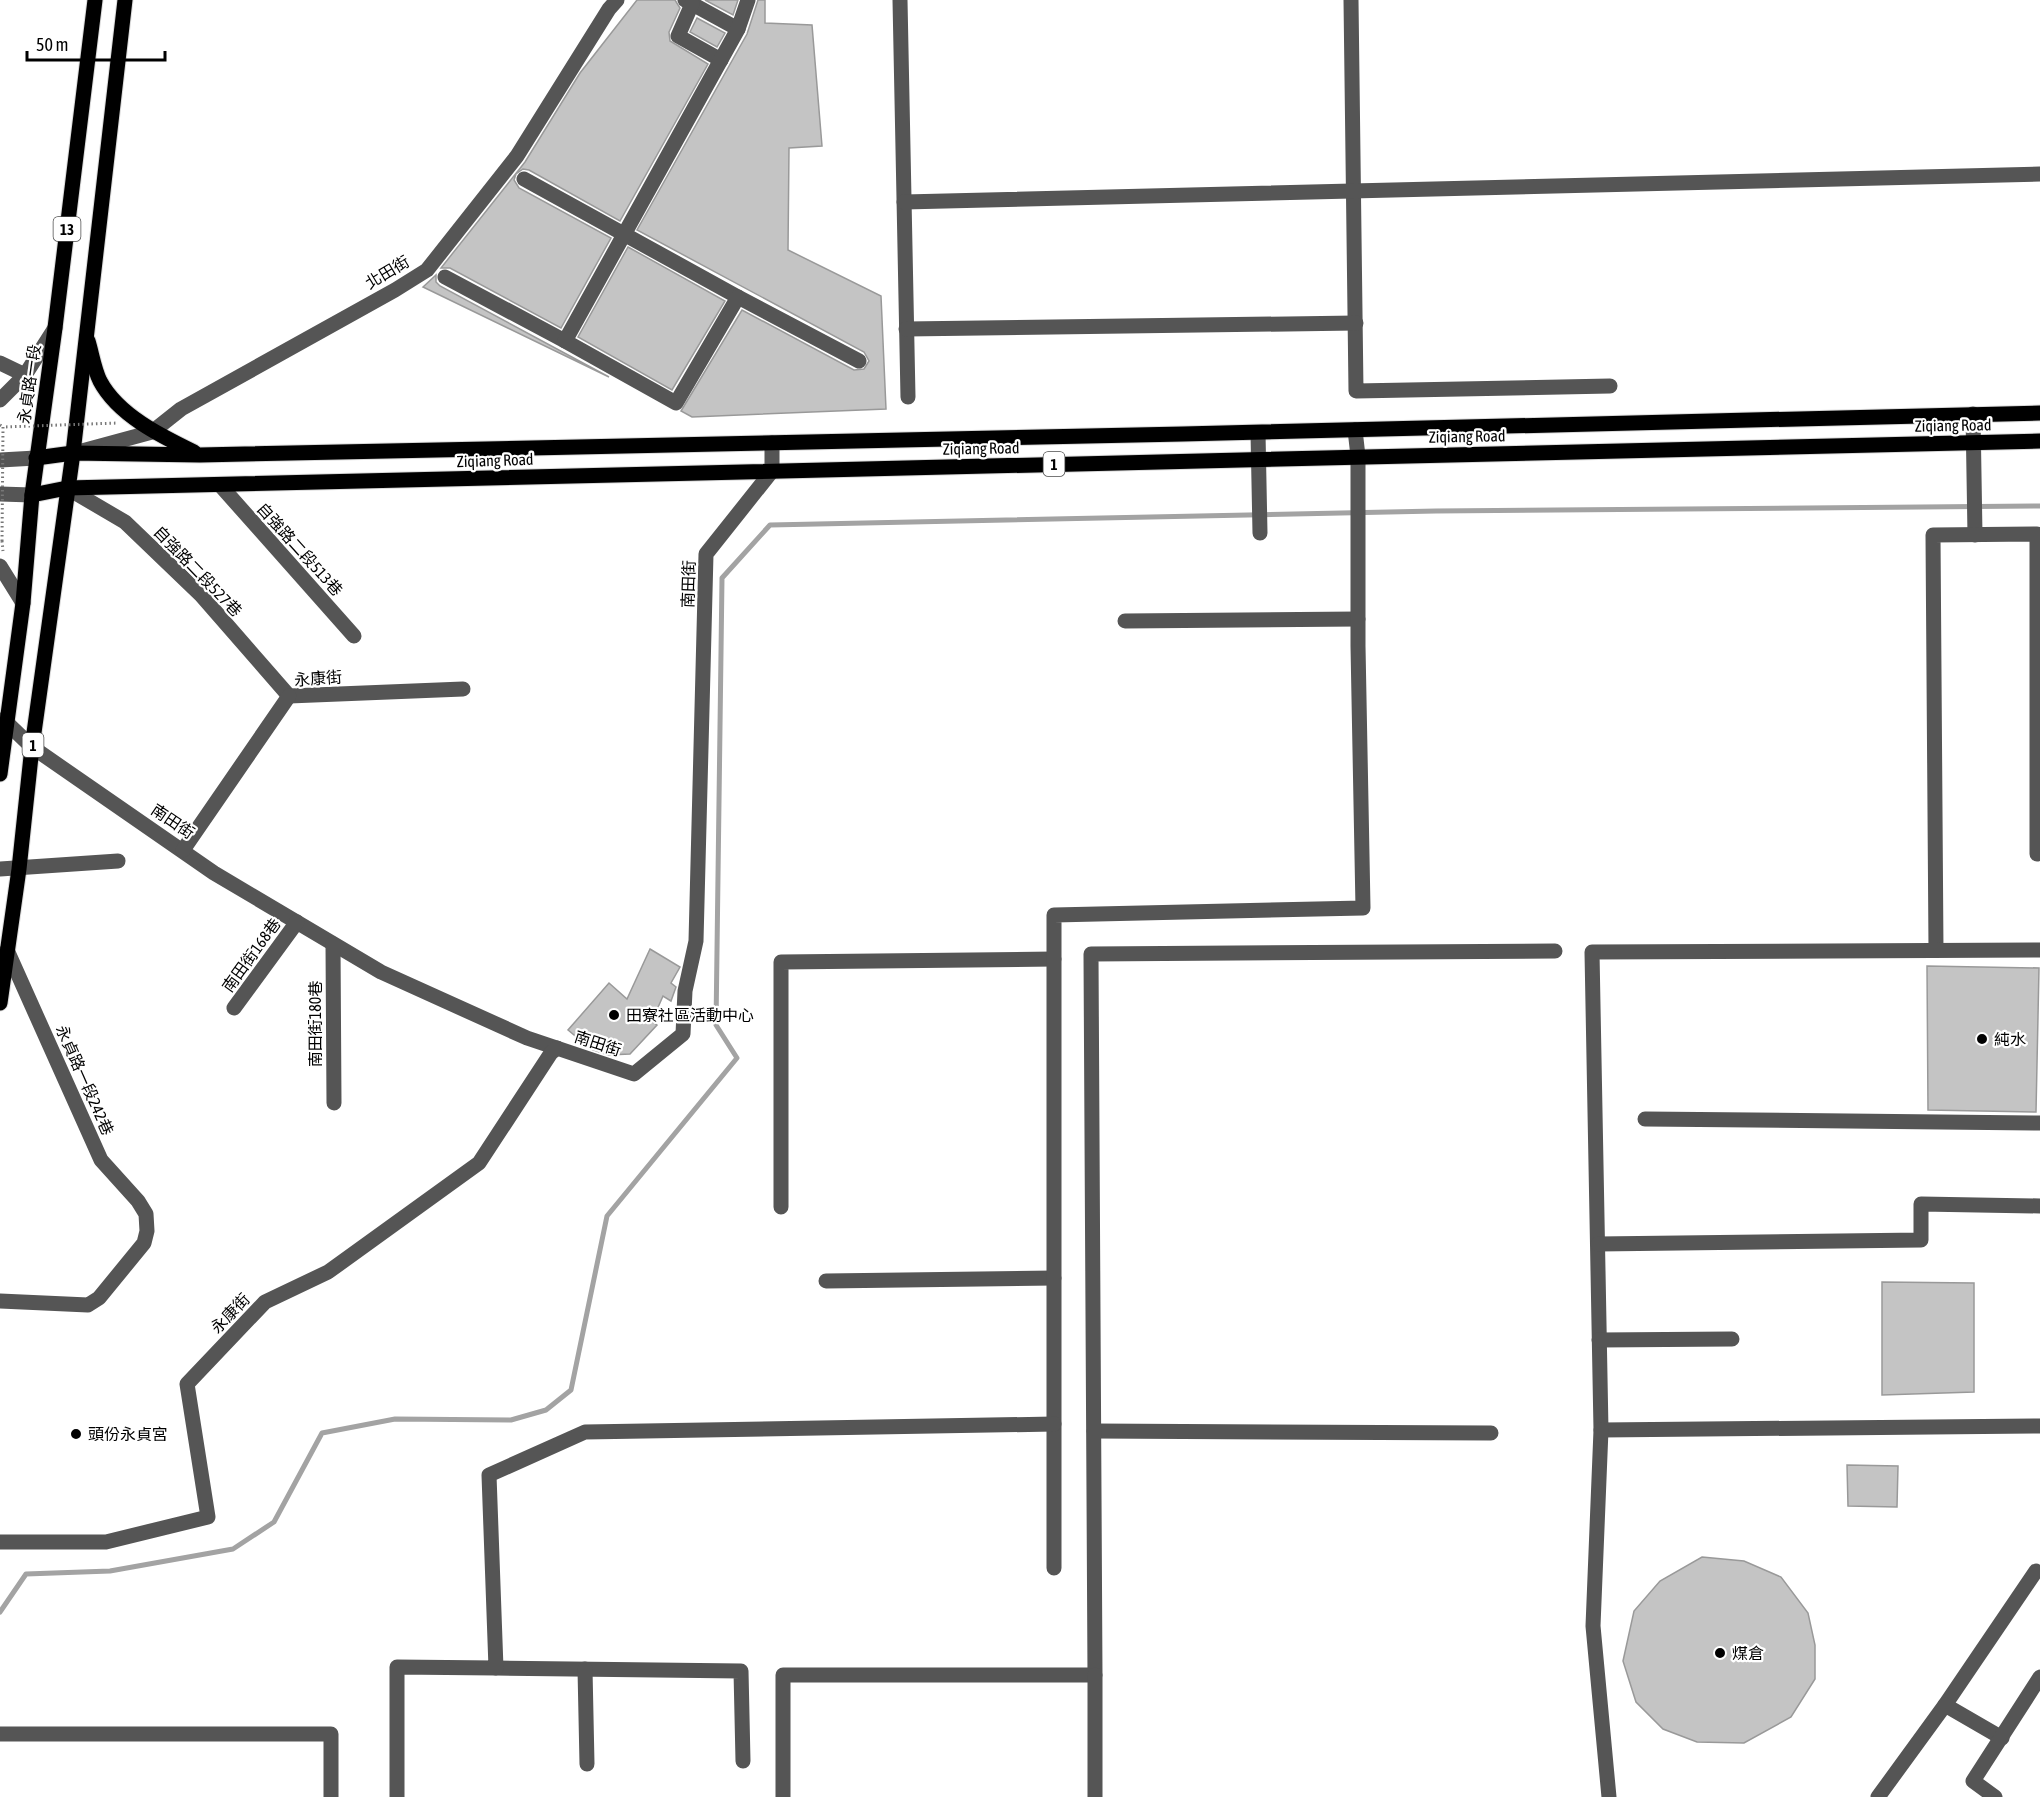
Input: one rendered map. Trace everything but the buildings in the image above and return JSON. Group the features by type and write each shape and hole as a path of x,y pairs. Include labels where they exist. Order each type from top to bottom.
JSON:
{"main road":[{"name":"永貞路一段","path":"0,774 3,721 23,603 36,458 55,328 95,0"},
{"name":"13","path":"67,488 73,453 125,0"},
{"path":"86,334 100,381 114,400 152,432 200,455"},
{"name":"Ziqiang Road","path":"36,458 73,453 200,455 2040,413"},
{"name":"Ziqiang Road","path":"32,495 67,488 2040,441"},
{"name":"1","path":"0,1003 20,868 32,747 67,488"}],"street":[{"name":"北田街","path":"73,453 152,432 181,409 427,270 517,156 609,9 617,0"},
{"path":"565,341 738,29 748,0"},
{"path":"900,0 908,397"},
{"path":"1351,0 1356,391 1610,386"},
{"path":"721,60 678,36 689,2 738,29"},
{"path":"904,202 2040,174"},
{"path":"524,179 859,361"},
{"path":"445,277 676,403 738,297"},
{"path":"906,329 1356,322"},
{"path":"0,399 25,375 55,328"},
{"path":"0,363 25,375"},
{"path":"1973,414 1975,535"},
{"path":"1054,1568 1053,915 1363,908 1358,619 1358,456 1355,430"},
{"path":"1258,432 1260,533"},
{"path":"772,443 772,471"},
{"path":"0,460 36,458"},
{"name":"南田街","path":"3,721 32,747 214,873 381,972 527,1038 634,1074 683,1035 685,991 696,941 706,554 772,471"},
{"name":"自強路二段513巷","path":"220,485 354,636"},
{"name":"自強路二段527巷","path":"67,488 125,522 201,595 289,696"},
{"path":"0,494 32,495"},
{"path":"1936,950 1933,535 2037,534 2037,854"},
{"path":"3,569 23,603"},
{"path":"1125,621 1358,619"},
{"name":"永康街","path":"183,850 289,696 463,689"},
{"path":"0,869 118,861"},
{"name":"南田街168巷","path":"234,1008 297,922"},
{"name":"南田街180巷","path":"333,944 334,1103"},
{"name":"永貞路一段242巷","path":"0,1301 88,1305 99,1298 144,1242 147,1232 146,1214 138,1201 101,1160 7,950"},
{"path":"1609,1797 1593,1626 1601,1430 1592,952 2040,950"},
{"path":"1095,1797 1091,954 1555,951"},
{"path":"781,1207 781,962 1053,959"},
{"name":"永康街","path":"0,1542 106,1542 208,1517 187,1384 265,1302 328,1272 479,1163 557,1048"},
{"path":"1644,1119 2040,1123"},
{"path":"1598,1244 1921,1240 1921,1204 2040,1206"},
{"path":"826,1281 1053,1278"},
{"path":"1599,1340 1732,1339"},
{"path":"496,1668 489,1475 585,1432 1054,1424"},
{"path":"1601,1430 2040,1426"},
{"path":"1094,1431 1491,1433"},
{"path":"1878,1797 2039,1570"},
{"path":"397,1797 397,1668 741,1671 743,1761"},
{"path":"585,1669 587,1764"},
{"path":"783,1797 783,1675 1095,1675"},
{"path":"1991,1796 1973,1782 2040,1677"},
{"path":"1945,1705 2002,1738"},
{"path":"0,1734 331,1734 331,1797"}],"path":[{"path":"3,569 2,426 118,423"}],"waterway":[{"path":"0,1612 26,1574 110,1571 233,1549 274,1522 322,1433 395,1419 511,1420 546,1410 571,1390 607,1216 737,1058 716,1025 722,578 770,525 1436,511 2040,506"}],"place":[{"name":"田寮社區活動中心","path":"614,1015"},
{"name":"純水","path":"1982,1039"},
{"name":"頭份永貞宮","path":"76,1434"},
{"name":"煤倉","path":"1720,1653"}]}
